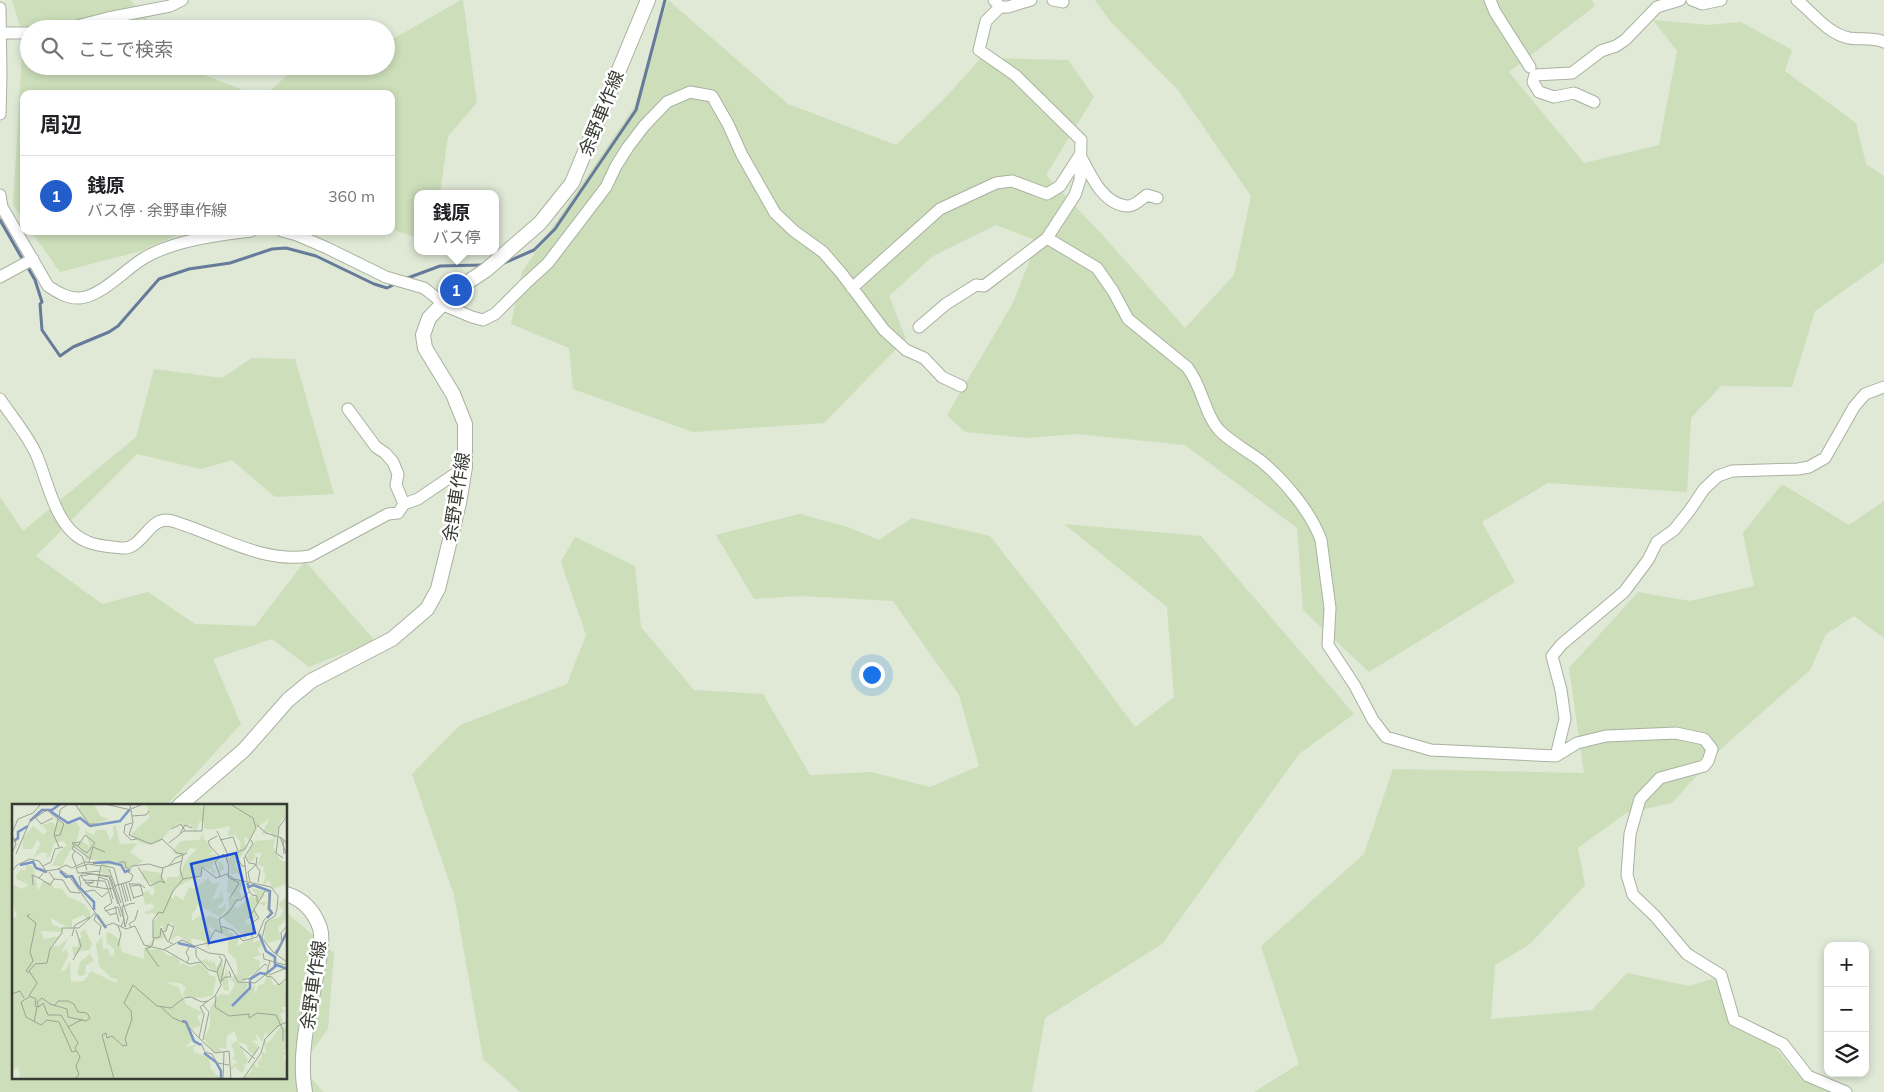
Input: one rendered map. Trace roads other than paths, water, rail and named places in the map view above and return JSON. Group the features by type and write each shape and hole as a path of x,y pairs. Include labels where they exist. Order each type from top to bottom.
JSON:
{"main road":[{"name":"余野車作線","path":"181,804 244,750 288,700 311,681 392,639 427,609 438,589 459,502 465,467 465,424 453,394 425,348 423,335 429,318 441,303 456,290 486,270 540,223 572,183 648,0"},
{"name":"余野車作線","path":"288,895 297,897 310,908 320,929 320,951 302,1060 305,1092"}],"street":[{"path":"100,20 170,6 182,0"},
{"path":"919,327 946,304 976,285 984,286 1047,238 1075,195 1080,180 1081,140 1015,75 979,50 986,21 997,4 1008,7 1031,0"},
{"path":"1490,0 1495,12 1530,67"},
{"path":"1594,102 1574,93 1554,97 1539,92 1533,82 1535,75 1572,73 1601,51 1625,40 1657,7 1680,0"},
{"path":"1692,0 1702,4 1721,0"},
{"path":"1797,0 1832,32 1849,38 1879,39 1884,42"},
{"path":"0,8 0,114"},
{"path":"1,33 20,33"},
{"path":"297,235 386,277 424,288 441,303 483,320 495,314 548,263 606,187 616,166 644,126 667,102 690,92 712,96 728,124 742,155 775,213 823,252 884,330 906,350 924,358 942,377 961,386"},
{"path":"852,288 940,209 996,183 1012,181 1047,194 1060,186 1080,155"},
{"path":"1080,155 1101,191 1114,201 1127,206 1135,204 1147,196 1158,198"},
{"path":"0,194 1,207 48,286 59,294 80,298 113,282 142,259 195,240 226,235"},
{"path":"1047,238 1097,268 1113,291 1128,319 1187,367 1193,375 1212,420 1220,431 1262,462 1297,498 1318,531 1321,540 1330,608 1328,645 1355,686 1373,720 1386,737 1431,750 1556,756 1577,743 1606,736 1676,733 1704,739 1712,749 1704,766 1660,778 1640,799 1630,834 1626,875 1633,895 1655,916 1687,954 1721,975 1734,1020 1783,1044 1808,1076 1846,1092"},
{"path":"0,277 33,259"},
{"path":"1556,756 1565,719 1561,690 1552,656 1562,644 1624,592 1648,560 1657,542 1674,530 1704,489 1718,476 1732,471 1798,470 1809,467 1825,458 1854,407 1865,394 1884,387"},
{"path":"0,399 36,454 62,518 75,534 88,542 124,549 134,546 157,522 170,520 236,546 297,558 310,556 388,514 398,513 404,504 418,499 465,467"},
{"path":"348,409 376,447 385,453 392,462 398,474 396,485 404,504"}],"waterway":[{"path":"504,263 534,250 555,229 636,110 665,0"},
{"path":"0,220 23,260"},
{"path":"27,266 35,280 42,302 40,304 42,330 60,356 73,347 109,332 118,326 159,279 189,269 230,263 272,249 286,248 316,256 374,284 387,288 397,283"},
{"path":"405,279 440,266 483,265"}],"place":[{"name":"銭原","path":"456,290"}]}
